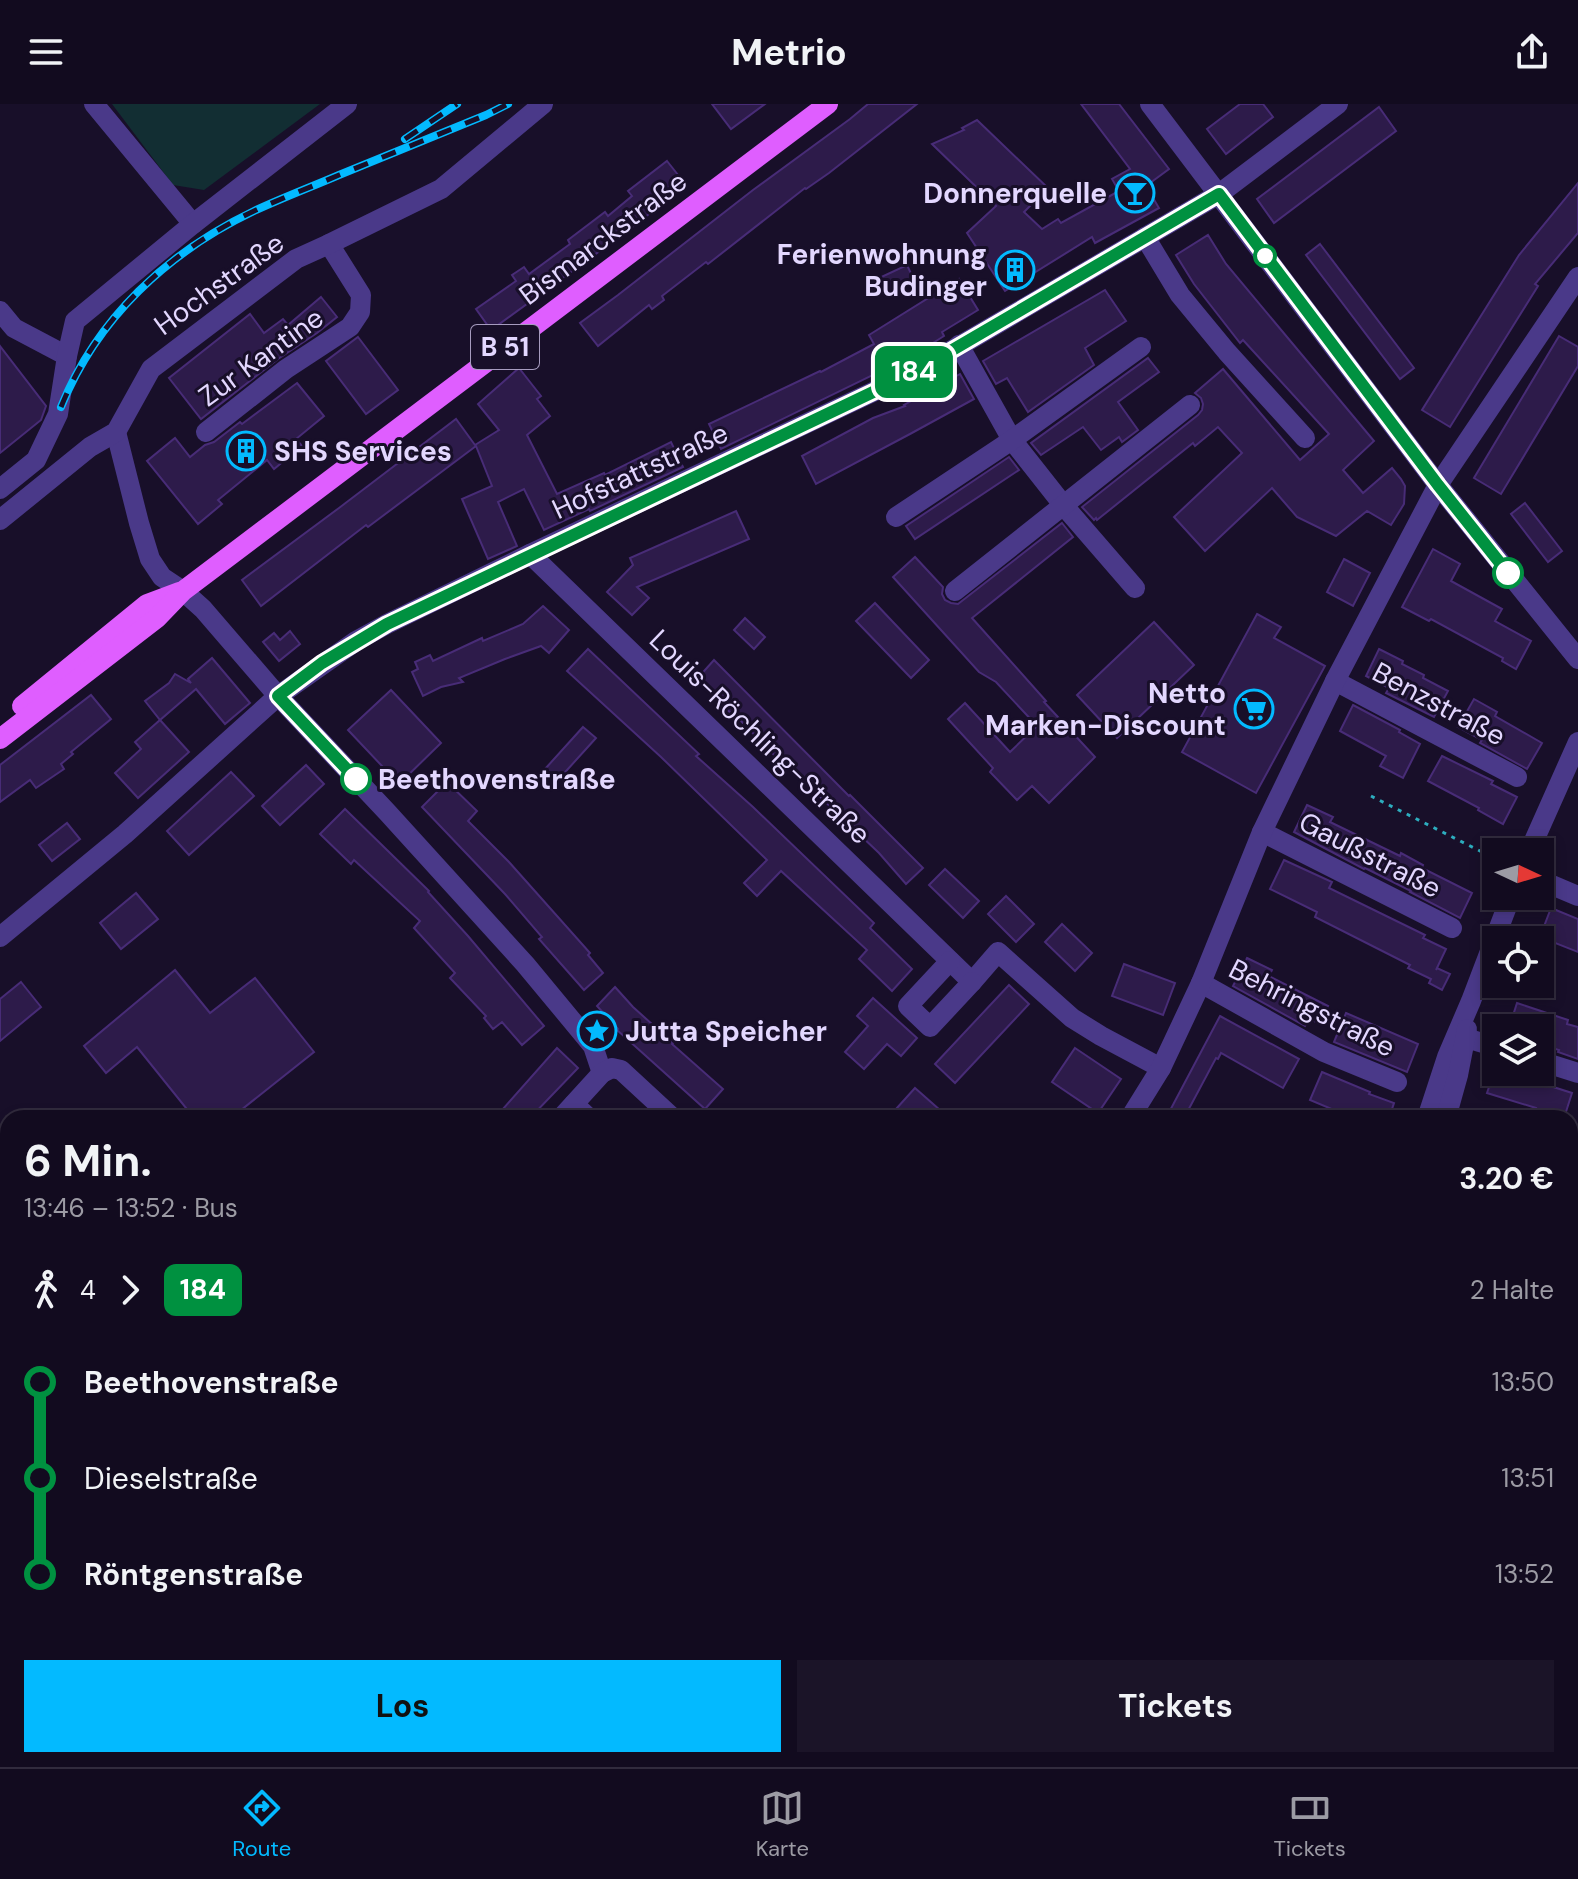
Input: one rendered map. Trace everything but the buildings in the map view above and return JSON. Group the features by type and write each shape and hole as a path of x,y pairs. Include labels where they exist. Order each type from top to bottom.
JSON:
{"main road":[{"name":"Bismarckstraße","path":"0,739 157,618 183,591 828,104"},
{"name":"Bismarckstraße","path":"0,724 147,604 183,591"}],"street":[{"path":"94,104 193,224"},
{"path":"0,489 36,460 58,414 75,321 347,104"},
{"name":"Hochstraße","path":"0,520 90,447 116,432 151,369 296,259 441,189 543,104"},
{"path":"1150,104 1438,485 1578,659"},
{"name":"Hofstattstraße","path":"0,937 125,834 278,696 366,635 913,373 1219,194 1338,104"},
{"path":"1145,237 1180,295 1305,438"},
{"name":"Zur Kantine","path":"206,432 286,369 350,327 360,312 361,295 329,244"},
{"path":"1135,1110 1161,1068 1201,983 1262,832 1335,681 1438,485 1578,277"},
{"path":"0,311 14,328 67,356"},
{"path":"959,345 1012,440 1135,588"},
{"path":"896,517 1012,440 1141,347"},
{"path":"955,591 1190,405"},
{"path":"116,432 150,559 162,577 203,609 278,696 525,964 593,1046 602,1073"},
{"name":"Louis-Röchling-Straße","path":"530,554 972,982"},
{"name":"Benzstraße","path":"1335,681 1517,777"},
{"path":"1535,838 1578,742"},
{"name":"Gaußstraße","path":"1262,832 1452,928"},
{"path":"1554,886 1578,896"},
{"path":"1430,1110 1447,1057 1506,910"},
{"path":"950,961 908,1006 930,1027 998,952 1072,1018 1161,1068"},
{"name":"Behringstraße","path":"1201,983 1324,1052 1397,1082"},
{"path":"1448,1110 1466,1038 1471,1001"},
{"path":"1466,1038 1482,1043"},
{"path":"1554,1065 1578,1073"},
{"path":"577,1110 602,1073 612,1068 621,1070 664,1110"}],"path":[{"path":"1371,796 1482,852"}],"green space":[{"path":"112,104 320,104 204,190 173,185"}],"railway":[{"path":"405,139 457,104"},
{"path":"61,407 76,375 115,317 139,291 193,246 265,206 508,104"}],"bus line":[{"name":"184","path":"356,779 278,696 322,663 387,624 913,373 1219,194 1508,573"}],"place":[{"name":"Donnerquelle","path":"1135,193"},
{"name":"Ferienwohnung Budinger","path":"1015,270"},
{"name":"SHS Services","path":"246,451"},
{"name":"Netto Marken-Discount","path":"1254,709"},
{"name":"Beethovenstraße","path":"356,779"},
{"name":"Jutta Speicher","path":"597,1031"}]}
